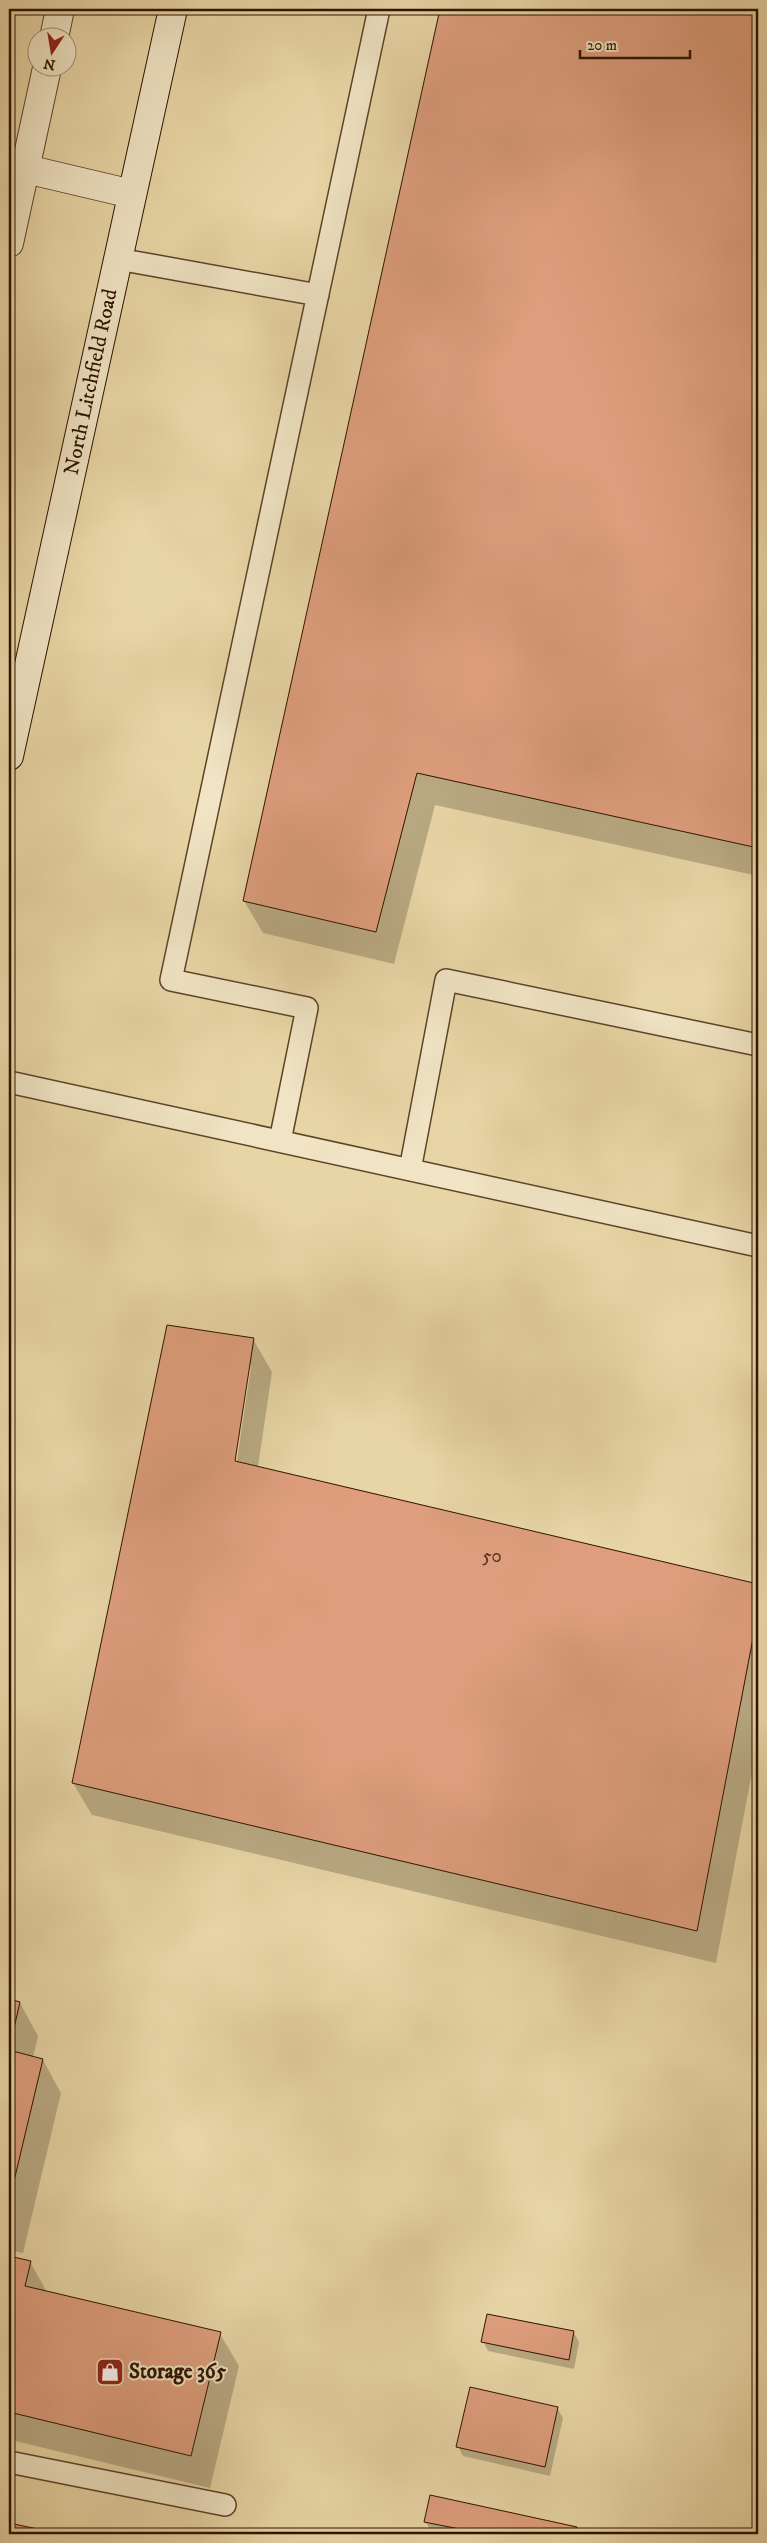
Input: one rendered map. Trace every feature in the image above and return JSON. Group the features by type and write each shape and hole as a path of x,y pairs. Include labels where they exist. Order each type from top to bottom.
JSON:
{"main road":[{"path":"56,28 60,9"},
{"name":"North Litchfield Road","path":"9,756 173,9"},
{"path":"9,243 17,167 44,78"},
{"path":"17,167 132,194"}],"lane":[{"path":"280,1141 307,1008 171,980 379,9"},
{"path":"118,259 318,295"},
{"path":"410,1170 446,980 758,1045"},
{"path":"9,1082 758,1246"},
{"path":"9,2462 225,2506"}],"building":[{"path":"440,9 758,9 758,848 417,773 376,932 243,901"},
{"path":"167,1325 254,1338 235,1461 758,1584 758,1612 697,1931 72,1783"},
{"path":"9,1999 20,2002 9,2050"},
{"path":"9,2050 43,2059 9,2202"},
{"name":"Storage 365","path":"9,2256 31,2261 25,2286 221,2332 191,2456 9,2412"},
{"path":"487,2314 574,2331 569,2360 481,2342"},
{"path":"470,2387 558,2407 545,2467 456,2447"},
{"path":"430,2495 577,2527 575,2534 485,2534 424,2522"},
{"path":"9,2523 62,2534 9,2534"}],"place":[{"name":"Storage 365","path":"110,2372"}]}
